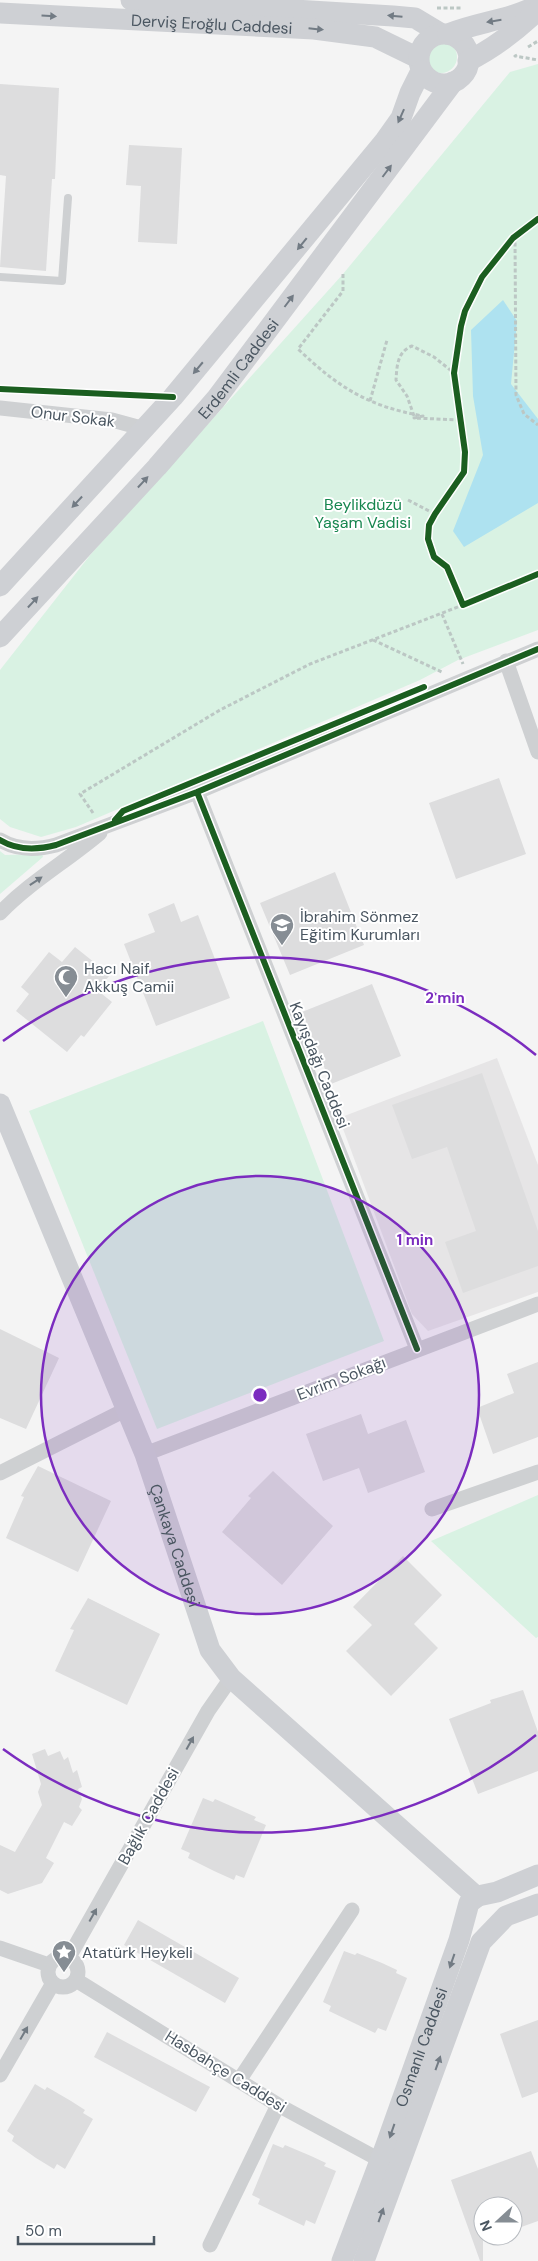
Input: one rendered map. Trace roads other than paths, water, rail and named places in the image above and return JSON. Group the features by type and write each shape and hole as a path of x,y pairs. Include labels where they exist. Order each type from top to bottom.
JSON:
{"main road":[{"path":"444,34 463,42 467,49 468,60 465,72 453,82 437,83 419,64 425,42 444,34 475,24 505,19 538,5"},
{"name":"Derviş Eroğlu Caddesi","path":"0,13 130,7 393,16 415,18 444,34"},
{"name":"Derviş Eroğlu Caddesi","path":"130,7 375,37 419,64"},
{"path":"468,60 490,50 521,27 538,10"},
{"name":"Erdemli Caddesi","path":"0,586 145,429 269,284 384,142 401,118 419,64"},
{"name":"Erdemli Caddesi","path":"0,638 157,467 216,399 453,82"},
{"name":"Çankaya Caddesi","path":"0,1104 145,1454 210,1650 231,1678 481,1896"},
{"path":"481,1896 497,1892 538,1875"},
{"path":"464,1917 472,1929 495,1927 501,1912 496,1901 481,1896"},
{"name":"Osmanlı Caddesi","path":"342,2261 393,2126 459,1940 469,1903 481,1896"},
{"name":"Osmanlı Caddesi","path":"364,2261 476,1952 506,1916 538,1904"}],"street":[{"name":"Onur Sokak","path":"0,408 112,420 145,429"},
{"path":"0,840 17,847 37,850 109,826 197,792 538,649"},
{"path":"506,661 538,752"},
{"name":"Kayışdağı Caddesi","path":"197,792 417,1349"},
{"path":"0,913 28,886 72,856 109,826"},
{"name":"Evrim Sokağı","path":"145,1454 538,1304"},
{"path":"0,1473 127,1409"},
{"path":"432,1509 538,1472"},
{"name":"Bağlık Caddesi","path":"69,1957 208,1711 231,1678"},
{"path":"240,2079 352,1910"},
{"path":"0,1948 50,1965"},
{"path":"69,1957 78,1967 76,1980 68,1986 57,1986 48,1975 50,1965 56,1958 69,1957"},
{"name":"Hasbahçe Caddesi","path":"76,1980 240,2079 278,2105 378,2159"},
{"path":"0,2075 53,1983"},
{"path":"210,2245 278,2105"}],"lane":[{"path":"0,277 62,281 68,198"}],"water":[{"path":"503,300 517,321 511,384 538,419 538,503 464,547 453,531 483,455 473,396 471,330"}],"place":[{"name":"İbrahim Sönmez Eğitim Kurumları","path":"282,946"},
{"name":"Hacı Naif Akkuş Camii","path":"66,998"},
{"name":"Atatürk Heykeli","path":"64,1973"}],"park label":[{"name":"Beylikdüzü Yaşam Vadisi","path":"363,513"}]}
